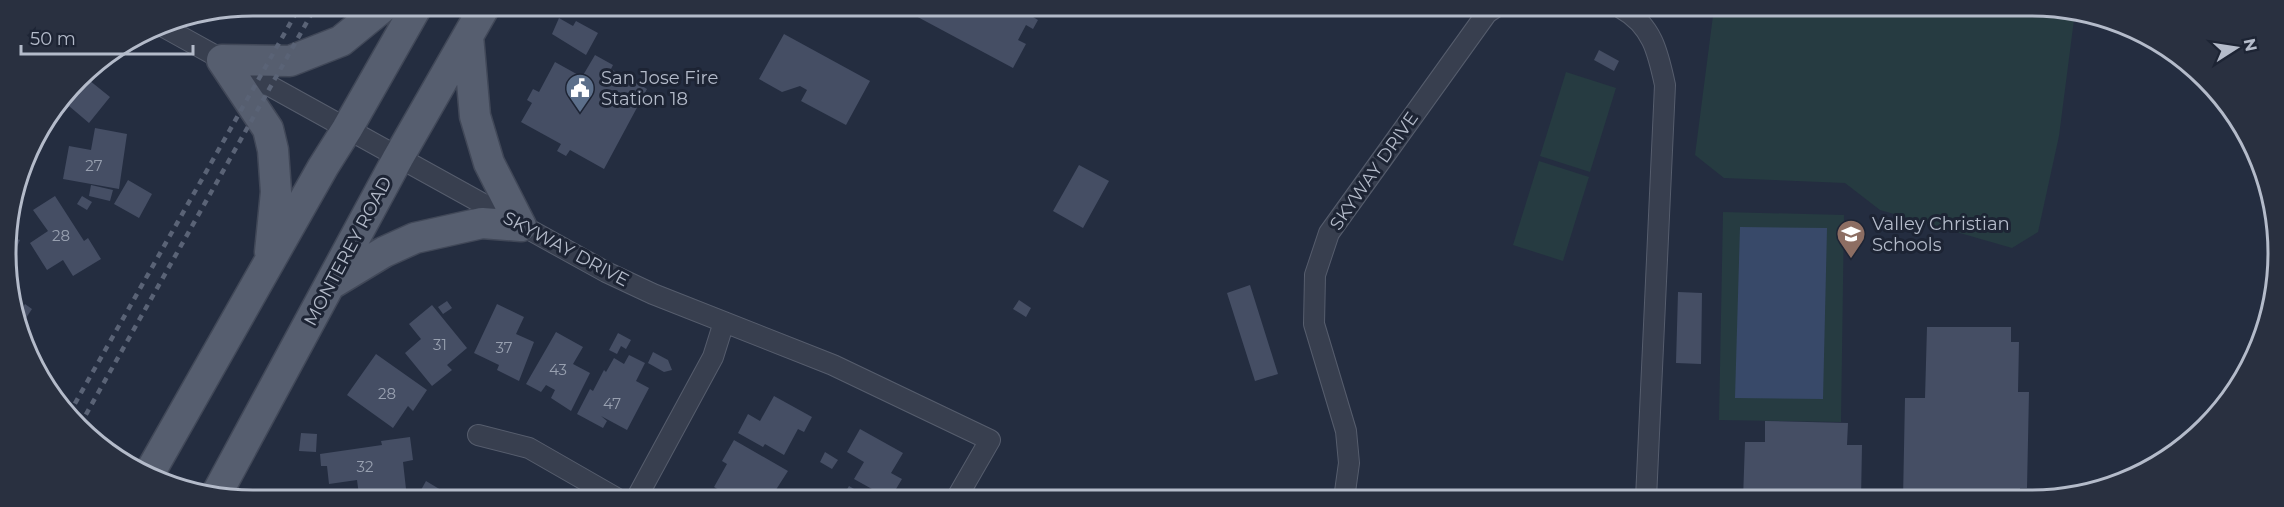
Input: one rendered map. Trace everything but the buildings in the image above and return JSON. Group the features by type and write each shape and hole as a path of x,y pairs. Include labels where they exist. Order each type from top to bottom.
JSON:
{"main road":[{"path":"222,60 290,61 341,41 372,16"},
{"path":"153,468 411,16"},
{"name":"MONTEREY ROAD","path":"220,488 398,158 479,16"},
{"path":"468,36 475,117 489,163 521,226"},
{"path":"222,60 268,129 273,150 276,192 269,262"},
{"path":"331,284 384,252 415,238 482,223 521,226"}],"street":[{"name":"SKYWAY DRIVE","path":"1345,490 1349,463 1346,431 1314,324 1315,275 1329,233 1485,16"},
{"path":"1635,16 1656,44 1665,85 1646,490"},
{"name":"SKYWAY DRIVE","path":"171,32 606,272 833,365 990,440 961,490"},
{"path":"641,490 713,357 724,322"},
{"path":"477,435 529,448 602,490"}],"green space":[{"path":"1713,16 2030,16 2074,21 2059,136 2038,232 2012,248 1880,210 1845,183 1724,178 1695,155"},
{"path":"1566,72 1616,88 1590,172 1540,156"},
{"path":"1539,161 1589,177 1563,261 1513,245"},
{"path":"1723,212 1844,215 1841,422 1719,420"}],"water":[{"path":"1740,227 1827,228 1823,399 1735,398"}],"railway":[{"path":"73,407 294,16"},
{"path":"84,419 310,16"}],"place":[{"name":"San Jose Fire Station 18","path":"580,114"},
{"name":"Valley Christian Schools","path":"1851,260"}]}
